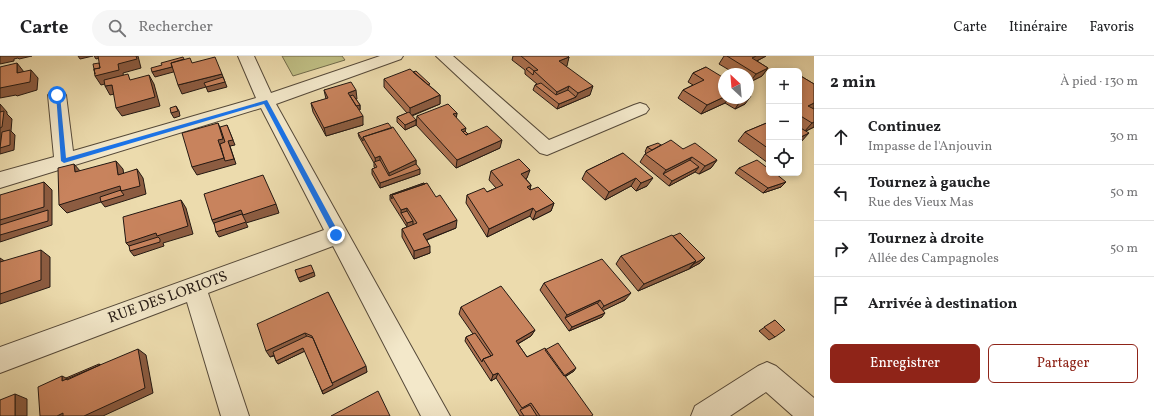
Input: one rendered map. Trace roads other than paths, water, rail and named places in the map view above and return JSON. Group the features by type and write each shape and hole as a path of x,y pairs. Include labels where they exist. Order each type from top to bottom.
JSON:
{"street":[{"path":"246,56 266,101 336,235 436,416"},
{"path":"0,180 266,101 395,56"},
{"path":"444,56 547,148 640,109"},
{"path":"57,95 64,161"},
{"name":"RUE DES LORIOTS","path":"0,360 336,235"},
{"path":"195,288 235,416"},
{"path":"705,416 767,375 814,416"}]}
